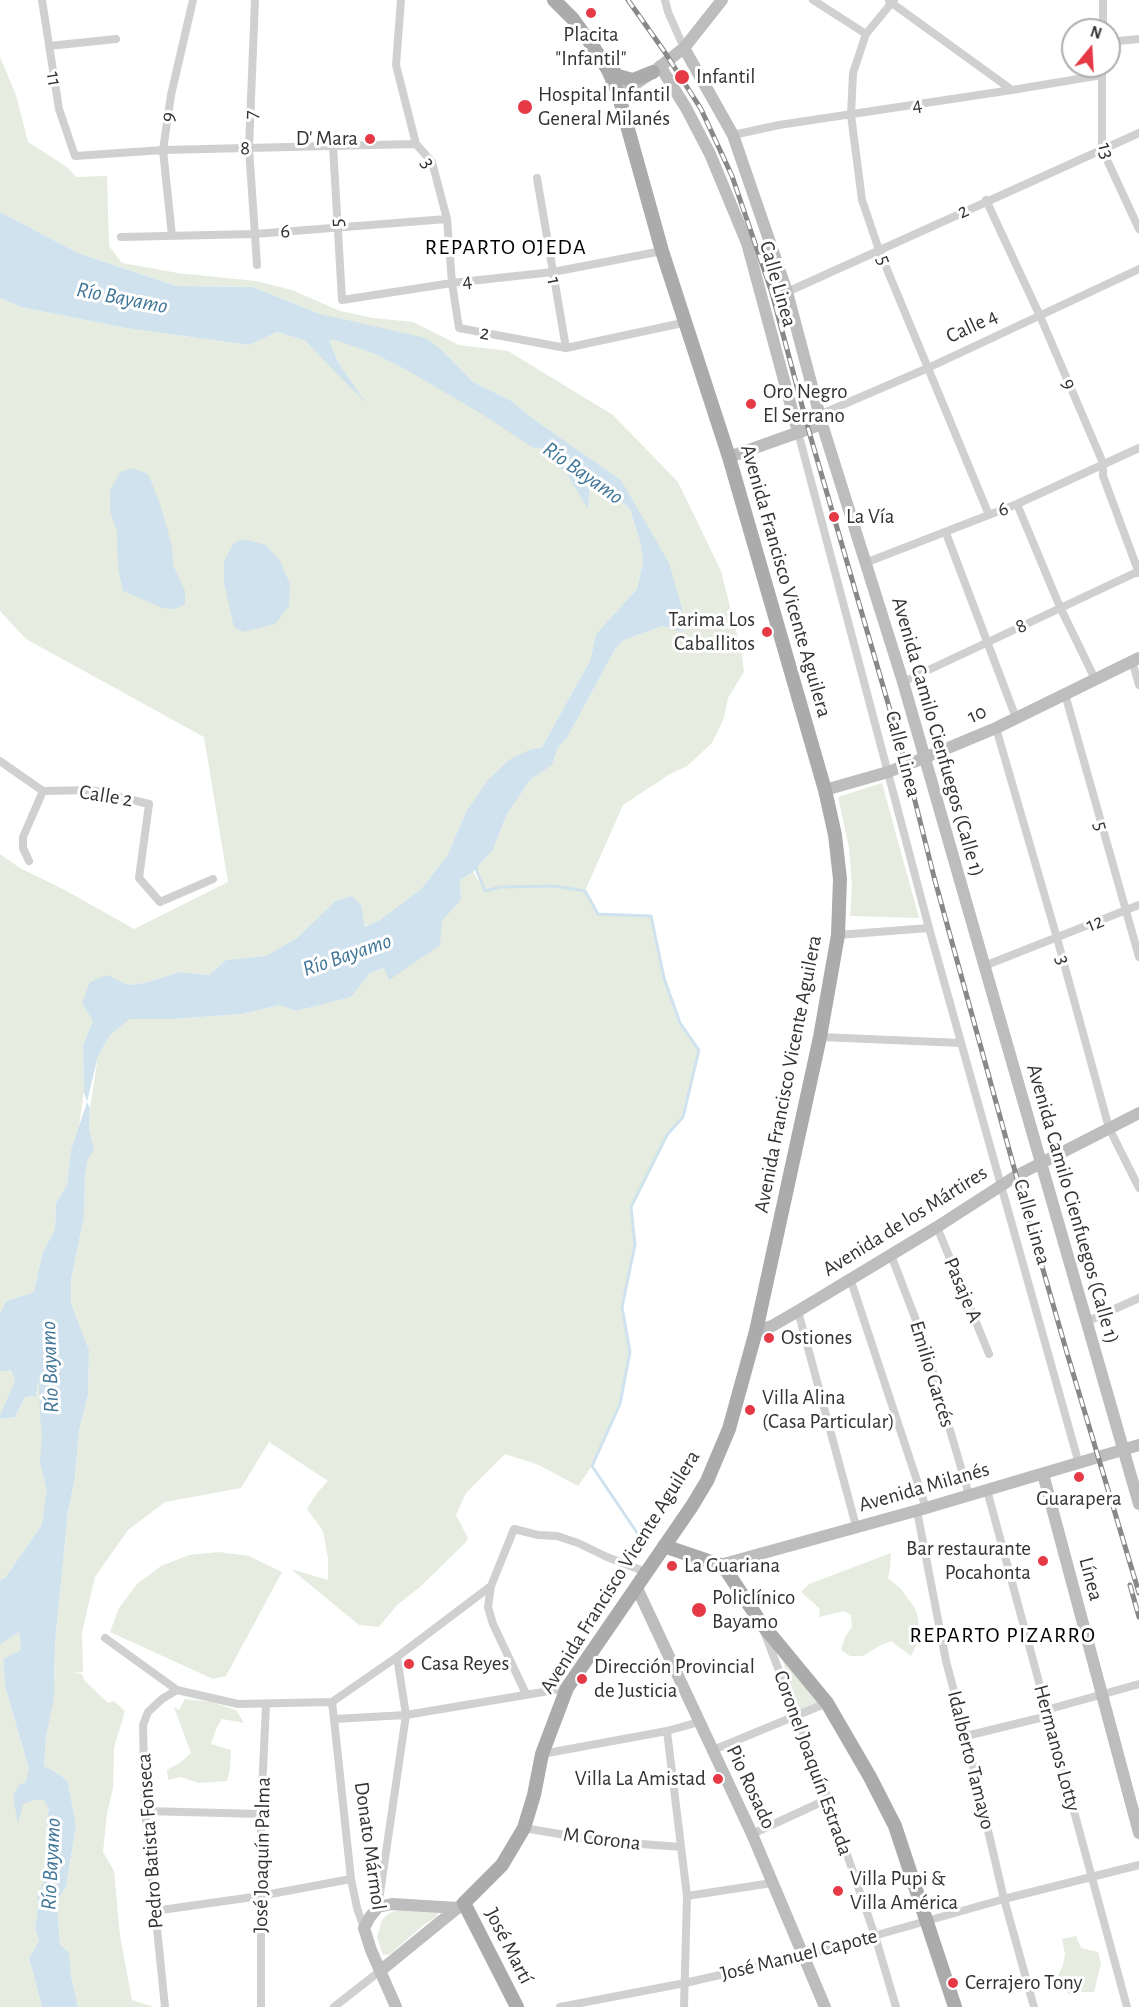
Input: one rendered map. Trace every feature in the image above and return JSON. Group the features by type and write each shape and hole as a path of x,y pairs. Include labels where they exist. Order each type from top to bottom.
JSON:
{"main road":[{"name":"Avenida Francisco Vicente Aguilera","path":"461,1905 502,1865 524,1828 534,1795 542,1754 567,1688 692,1506 717,1459 729,1429 756,1331 820,1036 838,935 840,879 835,835 825,790 729,457 687,322 662,251 618,93 603,61 573,19 554,0"},
{"path":"603,61 624,79 633,80 656,69"},
{"path":"663,1546 720,1565 726,1570 761,1623 827,1703 895,1826 955,2007"},
{"name":"José Martí","path":"461,1905 517,2007"}],"street":[{"name":"11","path":"42,0 59,109 75,156"},
{"name":"9","path":"172,236 163,150 171,95 193,0"},
{"name":"7","path":"255,0 249,148 257,265"},
{"name":"3","path":"401,0 396,65 416,144 432,162 447,219 452,283 459,328"},
{"path":"665,0 684,48"},
{"path":"618,93 631,87 684,48 722,0"},
{"path":"813,0 866,34"},
{"path":"1103,0 1103,18"},
{"path":"891,1 1012,90"},
{"name":"5","path":"891,1 866,34 853,73 851,114 862,200 879,250 989,515"},
{"path":"49,46 116,39"},
{"path":"1121,41 1139,39"},
{"name":"Avenida Camilo Cienfuegos (Calle 1)","path":"684,48 733,135 787,292 821,420 903,681 1139,1504"},
{"name":"Calle Linea","path":"656,69 686,108 710,154 747,243 929,928 1079,1464"},
{"name":"4","path":"733,135 779,125 1012,90 1066,78"},
{"name":"13","path":"1102,78 1102,149 1139,229"},
{"name":"2","path":"787,292 986,200 1139,133"},
{"name":"8","path":"75,156 163,150 416,144"},
{"name":"5","path":"333,146 342,300"},
{"name":"1","path":"537,178 566,348"},
{"name":"9","path":"986,200 1040,316 1103,463 1103,476 1139,572"},
{"name":"6","path":"121,237 255,234 447,219"},
{"name":"4","path":"342,300 452,283 553,272 662,251"},
{"name":"Calle 4","path":"729,457 798,432 1139,269"},
{"name":"2","path":"459,328 566,348 687,322"},
{"name":"6","path":"865,563 1017,504 1139,448"},
{"path":"1017,504 1060,607 1095,680"},
{"path":"946,533 1016,718"},
{"name":"8","path":"903,681 1139,572"},
{"path":"1136,660 1139,685"},
{"name":"10","path":"825,790 888,772 996,728 1136,660"},
{"name":"5","path":"1065,694 1139,957"},
{"name":"3","path":"996,728 1109,1128 1139,1188"},
{"path":"0,761 43,791 23,837 23,848 30,861"},
{"name":"Calle 2","path":"43,791 92,790 149,804 139,878 160,902 213,879"},
{"name":"12","path":"984,966 1139,905"},
{"path":"838,935 929,928"},
{"path":"820,1036 961,1043"},
{"name":"Avenida de los Mártires","path":"756,1331 772,1326 798,1311 1002,1185 1139,1113"},
{"name":"Pasaje A","path":"937,1227 989,1353"},
{"name":"Emilio Garcés","path":"891,1255 924,1341 969,1495"},
{"name":"Idalberto Tamayo","path":"850,1278 922,1510 946,1661 1004,1899 1034,2007"},
{"path":"1086,1322 1139,1298"},
{"path":"798,1311 856,1526"},
{"name":"Avenida Milanés","path":"720,1565 856,1526 922,1510 1139,1445"},
{"name":"Línea","path":"1043,1474 1139,1833"},
{"name":"Hermanos Lotty","path":"987,1490 1127,2007"},
{"path":"526,1694 493,1624 488,1607 491,1586 514,1528 557,1536 578,1543 646,1572"},
{"path":"105,1638 177,1690 238,1704 332,1702 397,1657 491,1586"},
{"name":"Pio Rosado","path":"636,1586 752,1834 825,2007"},
{"name":"Coronel Joaquín Estrada","path":"761,1623 828,1799 875,1936 896,2007"},
{"path":"364,1928 378,1907 406,1715 397,1657"},
{"path":"966,1736 1139,1684"},
{"path":"334,1719 406,1715 567,1688"},
{"name":"Pedro Batista Fonseca","path":"165,2007 145,1811 143,1725 148,1712 177,1690"},
{"name":"Donato Mármol","path":"332,1702 351,1879 357,1908 396,2007"},
{"path":"713,1750 827,1703"},
{"name":"José Joaquín Palma","path":"261,2007 261,1814 266,1704"},
{"path":"542,1754 667,1731 699,1722"},
{"path":"667,1731 687,1896 684,2007"},
{"path":"752,1834 828,1799"},
{"path":"145,1811 261,1814"},
{"name":"M Corona","path":"524,1828 601,1841 681,1847"},
{"name":"José Manuel Capote","path":"560,2007 685,1983 803,1956 1004,1899 1139,1866"},
{"path":"154,1911 260,1896 351,1879"},
{"path":"687,1896 772,1883"},
{"path":"378,1907 392,1904 461,1905"},
{"name":"Avenida Francisco Vicente Aguilera","path":"334,2007 461,1905"}],"shaded area":[{"path":"0,57 16,95 28,142 67,167 76,177 107,176 109,246 122,263 178,273 256,281 292,290 340,311 373,318 413,322 459,345 508,351 613,415 678,482 721,571 742,655 744,672 728,698 724,718 712,743 687,766 670,774 623,805 585,891 598,914 651,916 664,978 680,1023 699,1050 683,1117 667,1135 631,1207 635,1245 622,1307 630,1352 620,1404 592,1466 578,1486 539,1465 505,1454 466,1493 456,1515 468,1538 466,1542 420,1587 397,1605 379,1627 359,1625 291,1569 328,1580 328,1558 323,1531 307,1509 328,1481 269,1442 241,1488 165,1502 128,1530 95,1577 82,1632 83,1672 71,1673 82,1674 84,1680 108,1703 114,1701 125,1711 114,1748 113,1788 107,1814 103,1852 114,1871 120,1936 132,2000 154,2007 78,2007 69,1954 60,1944 57,1901 66,1887 76,1826 68,1782 62,1776 44,1767 55,1673 55,1642 68,1511 75,1478 79,1430 88,1395 89,1350 71,1303 71,1279 84,1217 88,1158 94,1150 89,1127 98,1056 110,1035 130,1019 173,1019 241,1014 280,1005 296,1011 350,997 370,973 385,968 389,979 461,900 460,880 473,872 483,888 476,869 493,850 506,816 530,780 552,765 558,746 567,738 615,649 624,640 662,626 673,630 644,522 621,480 510,400 473,382 444,352 356,323 320,314 253,287 176,286 78,253 0,212"},
{"path":"0,298 21,307 126,328 249,345 277,332 304,340 363,399 338,362 329,340 369,338 423,360 494,404 567,474 588,508 590,483 611,492 630,509 640,541 643,561 637,589 596,634 590,661 542,747 529,750 466,812 447,856 421,889 380,920 364,927 361,906 352,896 335,901 297,938 266,956 226,960 209,975 180,972 144,983 128,985 107,976 83,1045 84,1092 79,1127 71,1150 67,1185 56,1203 55,1229 42,1254 34,1292 6,1301 0,1314 0,854 20,868 65,890 134,929 228,882 204,737 26,639 0,611"},
{"path":"882,783 919,918 850,916 852,885 849,848 838,797"},
{"path":"48,1356 52,1418 43,1418 49,1495 41,1526 5,1578 0,1580 0,1419 15,1417 25,1397 36,1396 41,1358"},
{"path":"11,1370 15,1381 0,1415 0,1372"},
{"path":"219,1552 249,1556 282,1572 226,1676 213,1679 110,1632 119,1608 137,1584 161,1566 189,1555"},
{"path":"891,1553 888,1578 901,1589 914,1607 921,1636 911,1656 891,1641 863,1656 850,1656 841,1650 845,1637 852,1627 851,1615 844,1611 819,1617 820,1609 801,1592 809,1584"},
{"path":"19,1632 21,1650 3,1660 5,1686 29,1769 17,1813 17,1822 22,1804 45,1800 49,1809 47,1819 50,1870 37,1895 35,1928 39,1941 29,1958 42,2007 0,2007 0,1645"},
{"path":"782,1658 822,1704 799,1713"},
{"path":"185,1699 211,1702 236,1710 244,1723 222,1719 211,1744 231,1750 227,1781 199,1783 181,1777 168,1780 167,1770 191,1753 174,1707 179,1710"},
{"path":"405,1908 435,1910 438,1913 390,1954 383,1955 377,1937 382,1920 389,1913"},
{"path":"1076,1936 1081,1948 1098,1952 1101,1963 1094,1992 1080,1992 1071,1995 1063,1989 1058,1976 1065,1954 1062,1939"}],"water":[{"path":"0,212 78,253 176,286 253,287 320,314 426,338 444,352 473,382 510,400 621,480 669,563 682,608 682,632 662,626 624,640 615,649 567,738 558,747 552,765 530,780 506,816 493,850 473,872 460,880 461,900 442,921 440,945 389,980 384,968 370,973 351,997 296,1011 280,1005 241,1014 173,1019 130,1019 110,1035 98,1056 87,1102 84,1092 83,1045 93,1021 82,1003 90,982 107,975 128,985 144,983 180,972 209,975 226,960 266,956 297,938 335,901 352,896 361,905 365,927 380,920 421,889 447,856 466,812 488,780 509,760 529,750 542,747 590,661 596,634 637,589 643,561 640,541 630,509 611,492 590,483 588,509 567,474 494,404 423,360 369,338 329,340 338,362 366,403 304,340 277,332 249,345 126,328 21,307 0,298"},
{"path":"133,468 148,474 160,504 172,546 173,565 185,591 185,604 176,609 163,608 123,591 118,568 117,532 110,511 110,491 120,472"},
{"path":"242,539 266,545 280,561 290,584 289,606 275,624 243,632 234,627 224,583 224,561 233,544"},
{"path":"87,1102 90,1108 89,1127 94,1150 88,1159 85,1176 84,1217 71,1279 71,1303 89,1350 88,1395 79,1430 75,1478 68,1511 55,1642 54,1697 46,1737 44,1766 68,1782 76,1826 66,1887 57,1901 60,1944 69,1953 71,1976 78,2007 42,2007 29,1958 39,1941 35,1928 37,1895 50,1870 47,1819 49,1809 44,1800 23,1804 18,1824 13,1796 19,1785 26,1782 29,1769 5,1686 3,1659 21,1650 19,1632 0,1645 0,1580 5,1578 41,1526 49,1495 67,1492 47,1491 40,1463 43,1417 52,1417 47,1356 41,1359 36,1396 25,1397 15,1417 0,1419 15,1381 11,1370 0,1372 0,1314 6,1301 34,1292 42,1254 55,1229 56,1203 67,1185 71,1150"}],"waterway":[{"name":"Río Bayamo","path":"337,331 377,345 409,361 486,406 536,439"},
{"path":"477,864 476,869 485,891 501,887 555,886 585,891 598,914 651,916 664,978 680,1023 699,1050 683,1117 667,1135 631,1207 635,1245 622,1307 630,1352 620,1404 592,1466 646,1546"},
{"name":"Río Bayamo","path":"46,1332 49,1414 56,1491 52,1517"}],"railway":[{"path":"628,0 701,109 732,176 772,293 808,428 906,765 934,877 1021,1193 1139,1593"},
{"path":"1130,1585 1139,1617"}],"place":[{"name":"Placita \"Infantil\"","path":"591,13"},
{"name":"Infantil","path":"682,77"},
{"name":"Hospital Infantil General Milanés","path":"525,107"},
{"name":"D' Mara","path":"370,139"},
{"name":"Oro Negro El Serrano","path":"751,404"},
{"name":"La Vía","path":"834,517"},
{"name":"Tarima Los Caballitos","path":"767,632"},
{"name":"Ostiones","path":"769,1338"},
{"name":"Villa Alina (Casa Particular)","path":"750,1410"},
{"name":"Guarapera","path":"1079,1477"},
{"name":"Bar restaurante Pocahonta","path":"1043,1561"},
{"name":"La Guariana","path":"672,1566"},
{"name":"Policlínico Bayamo","path":"699,1610"},
{"name":"Casa Reyes","path":"409,1664"},
{"name":"Dirección Provincial de Justicia","path":"582,1679"},
{"name":"Villa La Amistad","path":"718,1779"},
{"name":"Villa Pupi & Villa América","path":"838,1891"},
{"name":"Cerrajero Tony","path":"953,1983"}],"district":[{"name":"REPARTO OJEDA","path":"506,247"},
{"name":"REPARTO PIZARRO","path":"1003,1635"}]}
